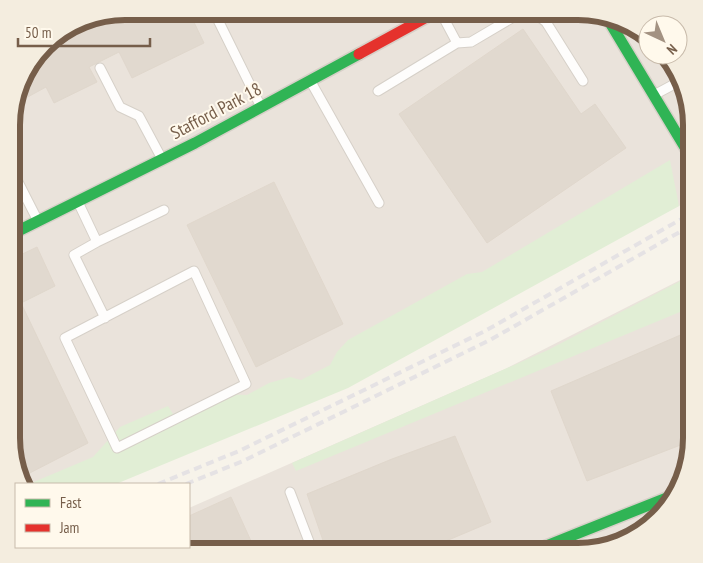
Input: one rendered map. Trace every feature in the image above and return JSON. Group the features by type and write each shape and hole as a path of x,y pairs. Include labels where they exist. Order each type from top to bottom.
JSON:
{"street":[{"name":"Stafford Park 18","path":"20,230 162,160 421,20"},
{"path":"612,26 683,144"},
{"path":"554,543 663,499"}],"lane":[{"path":"218,20 261,107"},
{"path":"445,20 458,43"},
{"path":"378,90 458,43 470,42 508,20"},
{"path":"543,20 583,81"},
{"path":"100,68 120,107 139,116 162,160"},
{"path":"310,79 379,202"},
{"path":"654,95 675,84"},
{"path":"20,186 38,222"},
{"path":"78,202 97,242"},
{"path":"105,318 74,255 164,210"},
{"path":"194,271 246,384 117,448 65,338 105,318 194,271"},
{"path":"290,492 310,543"}],"shaded area":[{"path":"125,20 585,20 599,22 618,28 638,39 638,65 664,65 669,72 681,104 683,118 683,203 112,483 30,483 28,478 20,445 21,111 28,85 38,66 56,46 78,31 104,22"},
{"path":"683,279 683,445 675,478 669,491 657,507 631,529 618,535 592,542 190,543 190,508 505,369"}],"green space":[{"path":"670,160 679,206 348,388 118,483 31,483 93,457 120,427 168,406 173,414 217,394 247,395 269,383 290,377 301,380 330,365 337,352 348,340 467,274 482,272"},
{"path":"683,280 683,311 296,471 292,463 548,350"}],"building":[{"path":"125,20 193,20 204,43 132,78 119,52 89,67 97,82 54,103 46,87 24,99 34,72 46,56 72,34 91,26 104,22"},
{"path":"523,29 581,114 595,104 626,148 487,243 399,114"},
{"path":"274,182 343,324 256,367 187,225"},
{"path":"37,247 55,286 21,303 88,443 27,474 20,445 20,255"},
{"path":"683,334 683,444 587,481 551,391"},
{"path":"455,436 491,522 441,543 324,543 307,494 392,459"},
{"path":"231,497 252,543 190,543 190,516"}],"railway":[{"path":"160,483 239,451 485,331 683,218"},
{"path":"188,483 243,461 490,340 683,230"}],"traffic: fast":[{"path":"612,26 683,144"},
{"path":"20,230 195,143 359,54"},
{"path":"554,543 663,499"}],"traffic: jam":[{"path":"359,54 421,20"}]}
